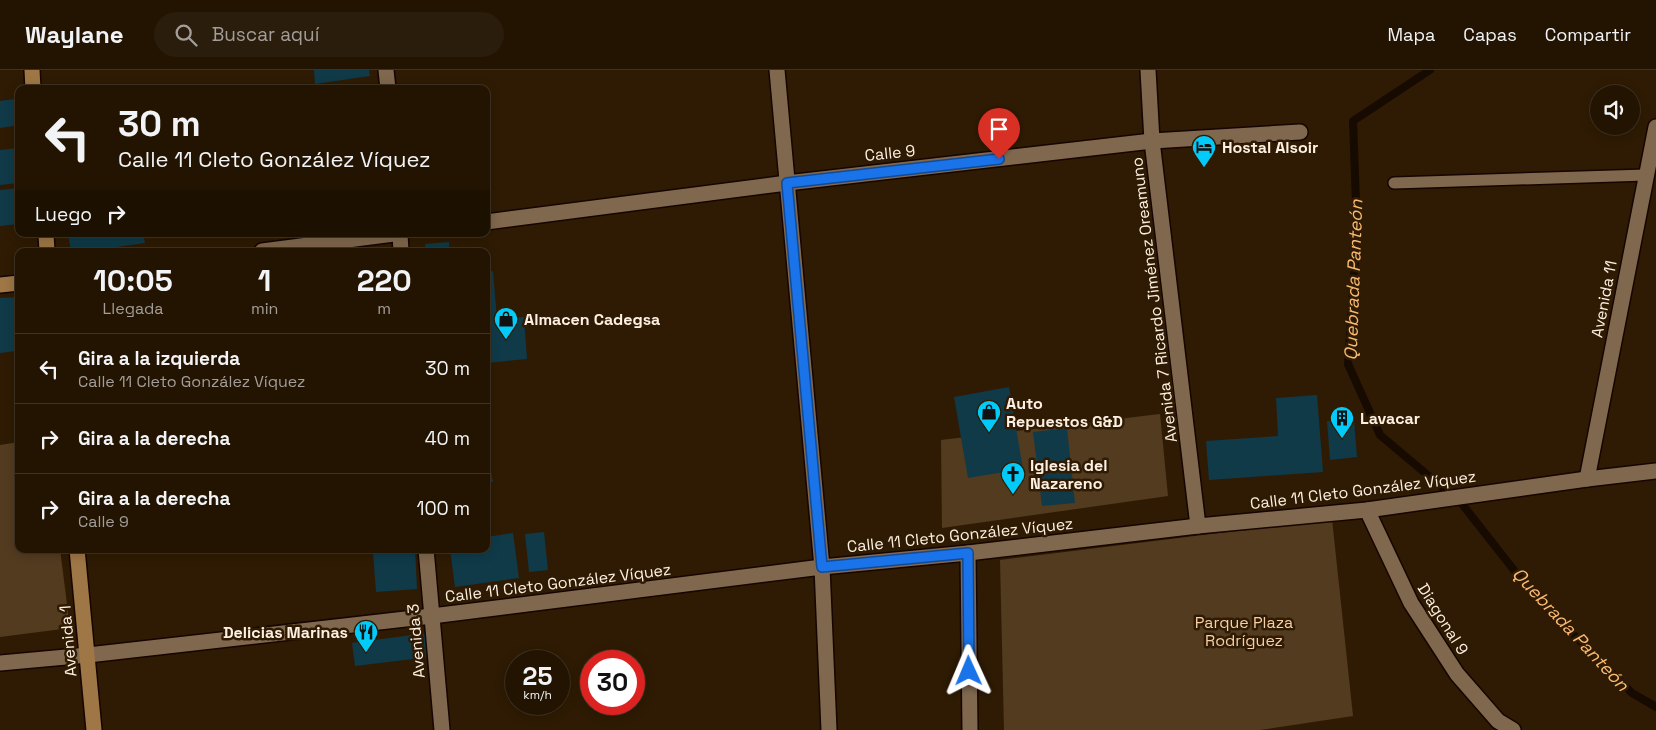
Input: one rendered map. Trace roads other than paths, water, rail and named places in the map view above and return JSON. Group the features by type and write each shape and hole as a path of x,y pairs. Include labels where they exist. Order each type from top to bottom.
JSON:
{"street":[{"path":"32,70 33,85"},
{"path":"386,70 388,85"},
{"path":"777,70 822,567 829,730"},
{"name":"Avenida 7 Ricardo Jiménez Oreamuno","path":"1148,70 1152,141 1198,526"},
{"name":"Avenida 11","path":"1587,479 1656,126"},
{"name":"Calle 9","path":"490,221 787,183 1152,141 1300,132"},
{"path":"285,248 371,237"},
{"path":"0,285 15,283"},
{"name":"Calle 11 Cleto González Víquez","path":"0,663 88,655 432,616 822,567 968,553 1198,526 1366,510 1656,471"},
{"name":"Diagonal 9","path":"1366,510 1411,603 1457,674 1498,720 1513,730"},
{"name":"Avenida 1","path":"77,553 94,730"},
{"name":"Avenida 3","path":"426,553 442,730"},
{"path":"968,553 970,730"}],"lane":[{"path":"1394,182 1646,175"}],"waterway":[{"name":"Quebrada Panteón","path":"1430,70 1353,121 1357,230 1348,364 1380,435 1462,504 1532,593 1632,693 1656,707"}],"place":[{"name":"Hostal Alsoir","path":"1204,168"},
{"name":"Almacen Cadegsa","path":"506,340"},
{"name":"Auto Repuestos G&D","path":"989,433"},
{"name":"Lavacar","path":"1342,439"},
{"name":"Iglesia del Nazareno","path":"1013,495"},
{"name":"Delicias Marinas","path":"366,653"}],"park label":[{"name":"Parque Plaza Rodríguez","path":"1244,631"}]}
